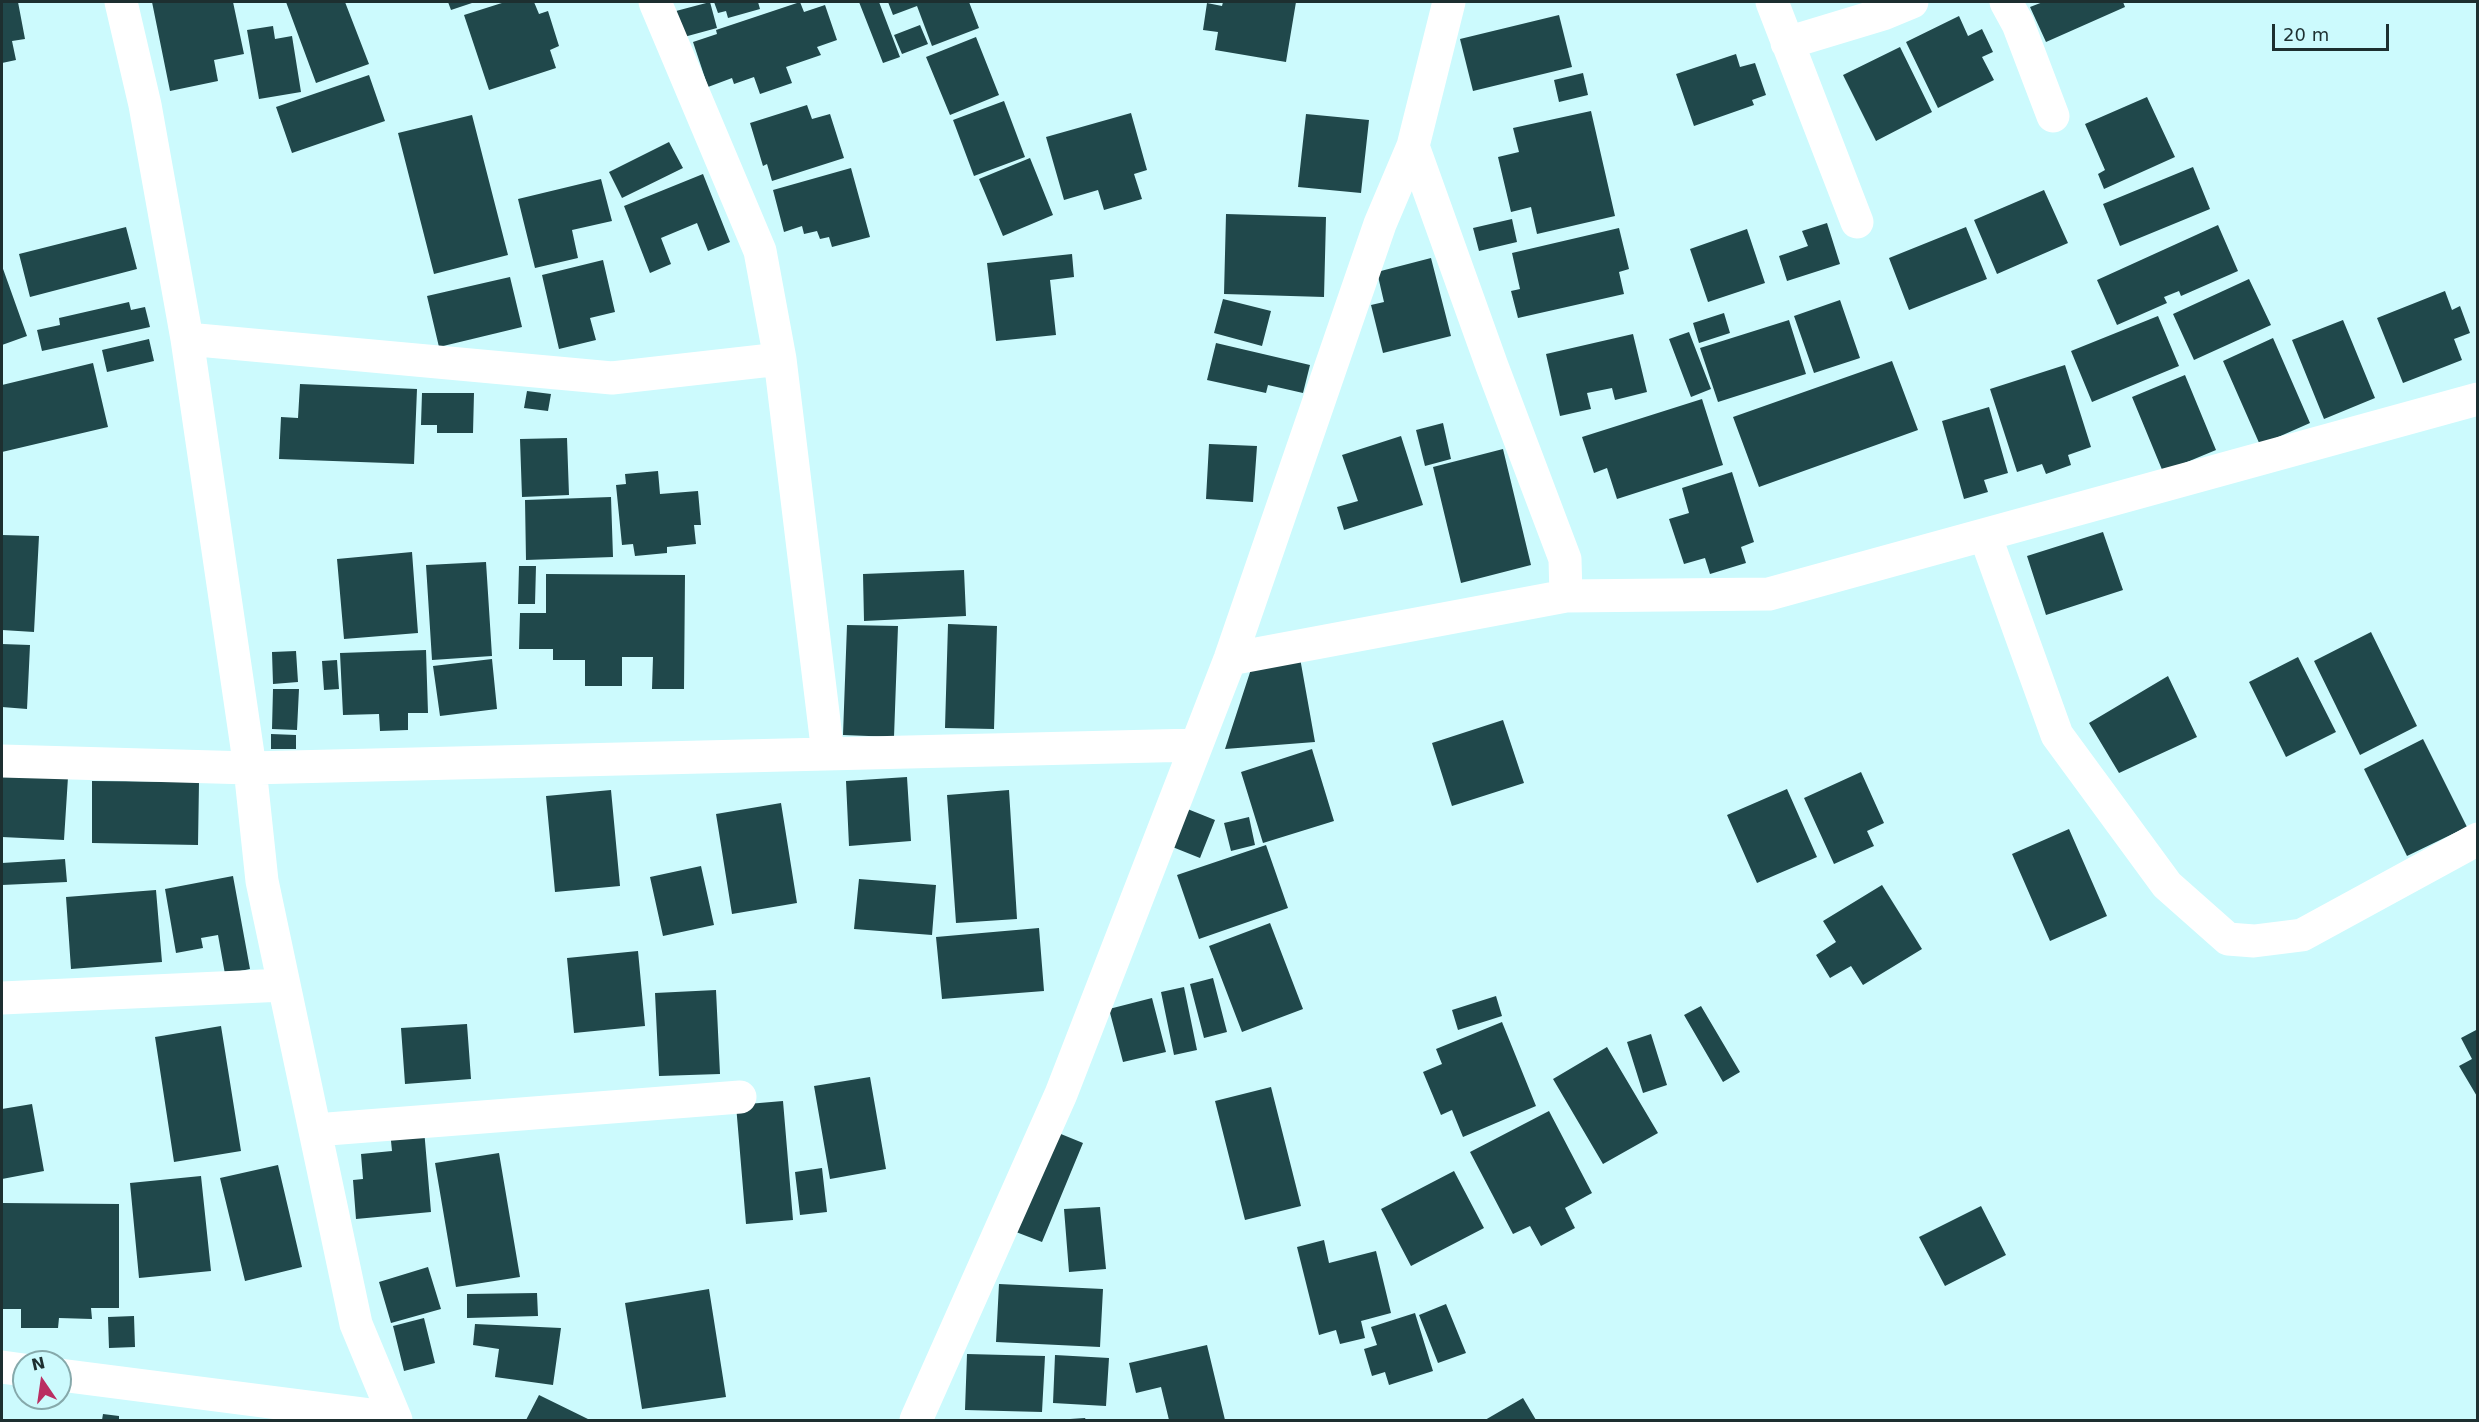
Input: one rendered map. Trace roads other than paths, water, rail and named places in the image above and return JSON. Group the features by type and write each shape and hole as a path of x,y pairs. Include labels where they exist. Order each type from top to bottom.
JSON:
{"street":[{"path":"121,2 145,105 187,339 250,768 262,881 356,1324 396,1419"},
{"path":"655,2 760,250 780,359 828,753"},
{"path":"915,1420 1060,1094 1230,659 1380,224 1413,146 1449,2"},
{"path":"1772,2 1857,222"},
{"path":"1788,43 1883,14 1912,2"},
{"path":"2006,2 2018,24 2054,116"},
{"path":"1413,146 1491,366 1565,560 1566,596"},
{"path":"187,339 612,378 780,359"},
{"path":"1230,659 1566,596 1769,594 2478,399"},
{"path":"1985,535 2057,735 2167,885 2228,939 2254,940 2302,935 2478,839"},
{"path":"2,761 250,768 1196,745"},
{"path":"2,998 284,985"},
{"path":"315,1130 740,1097"},
{"path":"72,1377 396,1419"}]}
